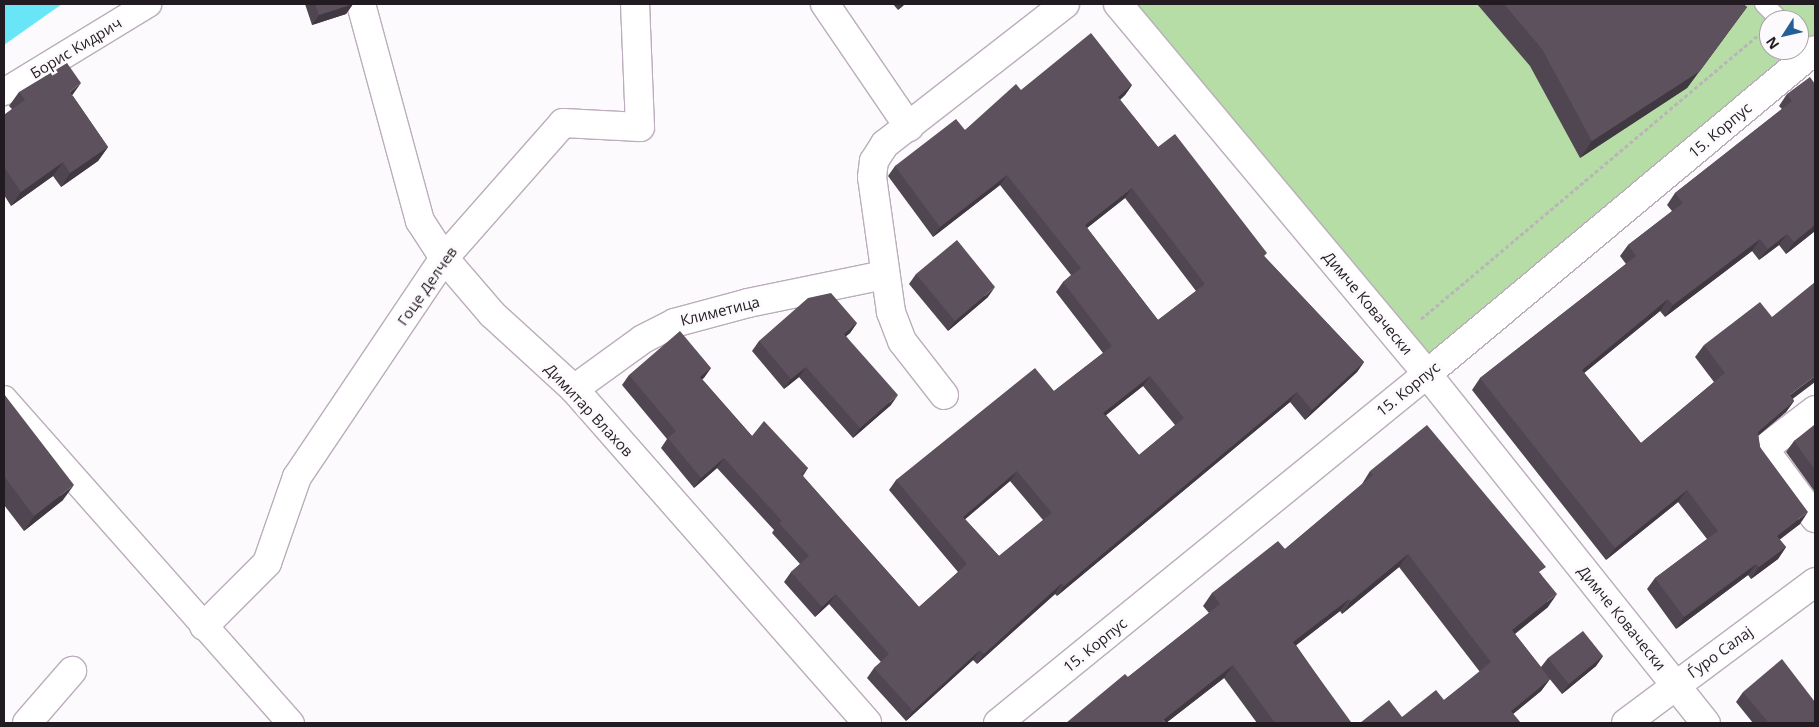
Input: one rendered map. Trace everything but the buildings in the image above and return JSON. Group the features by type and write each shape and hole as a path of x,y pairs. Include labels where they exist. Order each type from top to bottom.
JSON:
{"street":[{"name":"Борис Кидрич","path":"4,92 148,4"},
{"name":"Димитар Влахов","path":"361,4 420,221 444,258 492,314 574,389 867,723"},
{"name":"Гоце Делчев","path":"204,626 267,563 297,477 444,258 563,123 640,127 635,4"},
{"path":"825,4 909,127"},
{"path":"944,395 902,341 891,312 884,275 872,177 874,160 885,144 1065,4"},
{"name":"Димче Ковачески","path":"1118,4 1427,374 1706,723"},
{"name":"15. Корпус","path":"998,723 1427,374 1795,60"},
{"name":"Климетица","path":"574,389 643,339 674,322 748,303 884,275"},
{"path":"4,399 291,723"},
{"path":"1815,410 1764,449 1815,518"},
{"name":"Ѓуро Салај","path":"1626,723 1815,582"},
{"path":"27,723 72,671"}],"path":[{"path":"1398,339 1759,34"}],"green space":[{"path":"1118,4 1815,4 1815,50 1809,55 1809,10 1759,10 1759,60 1803,60 1427,374"}],"water":[{"path":"4,4 62,4 4,45"}]}
